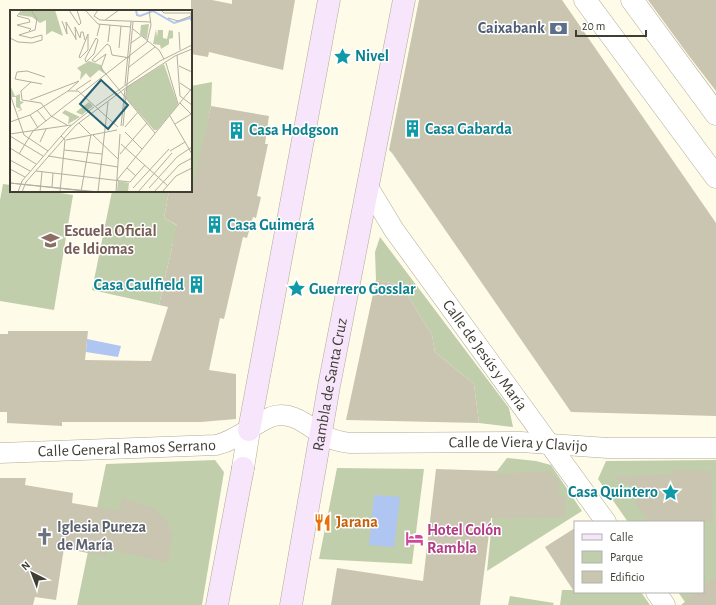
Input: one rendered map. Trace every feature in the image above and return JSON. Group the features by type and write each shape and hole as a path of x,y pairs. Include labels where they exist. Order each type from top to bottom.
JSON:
{"main road":[{"path":"249,430 329,0"},
{"name":"Rambla de Santa Cruz","path":"291,605 321,434 404,0"},
{"path":"217,605 243,468"}],"street":[{"path":"585,0 716,177"},
{"path":"632,0 716,114"},
{"name":"Calle de Jesús y María","path":"368,187 394,230 605,521"},
{"name":"Calle General Ramos Serrano","path":"0,454 216,445 230,442 271,417 288,416 303,421 321,434"},
{"path":"243,468 249,430"},
{"name":"Calle de Viera y Clavijo","path":"321,434 340,442 350,443 521,442 608,448 716,448"},
{"path":"657,593 665,605"}],"green space":[{"path":"212,82 211,106 193,194 192,192 192,86"},
{"path":"3,184 10,185 10,192 55,192 73,195 54,310 0,301 0,200"},
{"path":"112,192 169,192 164,218 189,232 186,246 173,243 159,305 92,290"},
{"path":"380,237 509,408 513,427 479,423 474,384 435,352 432,335 401,285 376,280 375,252"},
{"path":"507,458 536,461 551,465 582,511 487,571 497,471"},
{"path":"215,460 224,472 202,605 77,605 106,464"},
{"path":"716,460 716,587 704,593 704,521 627,521 598,479 606,461"},
{"path":"337,468 424,469 412,564 319,559"},
{"path":"562,590 574,590 574,593 642,593 650,605 560,605"},
{"path":"679,593 704,593 685,602"},
{"path":"510,596 554,603 553,605 508,605"}],"water":[{"path":"87,339 121,346 118,357 86,352"},
{"path":"374,495 400,497 394,547 369,545"}],"building":[{"path":"191,0 212,0 232,4 232,0 295,0 283,70 209,52 208,57 192,54"},
{"path":"419,0 562,0 716,223 716,416 571,412 389,150"},
{"path":"648,0 716,0 716,91 689,56"},
{"path":"211,106 269,116 265,144 268,144 257,196 261,197 256,218 253,217 247,238 243,237 224,319 220,318 209,370 236,374 236,419 201,422 62,422 62,426 7,423 7,412 0,412 0,334 8,334 8,331 88,331 85,360 151,361 168,307 159,305 177,225 164,218 169,192 192,191"},
{"path":"376,280 401,285 432,335 435,352 474,384 479,423 346,420"},
{"path":"436,469 497,471 497,474 549,471 559,480 558,496 565,496 565,517 491,518 480,605 331,605 337,568 423,581"},
{"path":"673,470 711,471 713,522 648,521 635,502 646,493 613,477 673,474"},
{"path":"0,478 26,478 25,485 73,493 72,503 119,511 122,498 154,508 169,523 169,530 173,531 168,563 107,549 106,557 64,548 56,600 35,597 33,605 0,605"},
{"path":"574,529 574,591 545,547"},
{"path":"716,577 716,605 681,605 696,593 704,593 704,586"}],"place":[{"name":"Caixabank","path":"558,28"},
{"name":"Nivel","path":"342,56"},
{"name":"Casa Gabarda","path":"412,129"},
{"name":"Casa Hodgson","path":"236,130"},
{"name":"Casa Guimerá","path":"214,225"},
{"name":"Escuela Oficial de Idiomas","path":"51,240"},
{"name":"Casa Caulfield","path":"197,285"},
{"name":"Guerrero Gosslar","path":"296,289"},
{"name":"Casa Quintero","path":"671,492"},
{"name":"Jarana","path":"323,522"},
{"name":"Iglesia Pureza de María","path":"44,536"},
{"name":"Hotel Colón Rambla","path":"414,539"}]}
